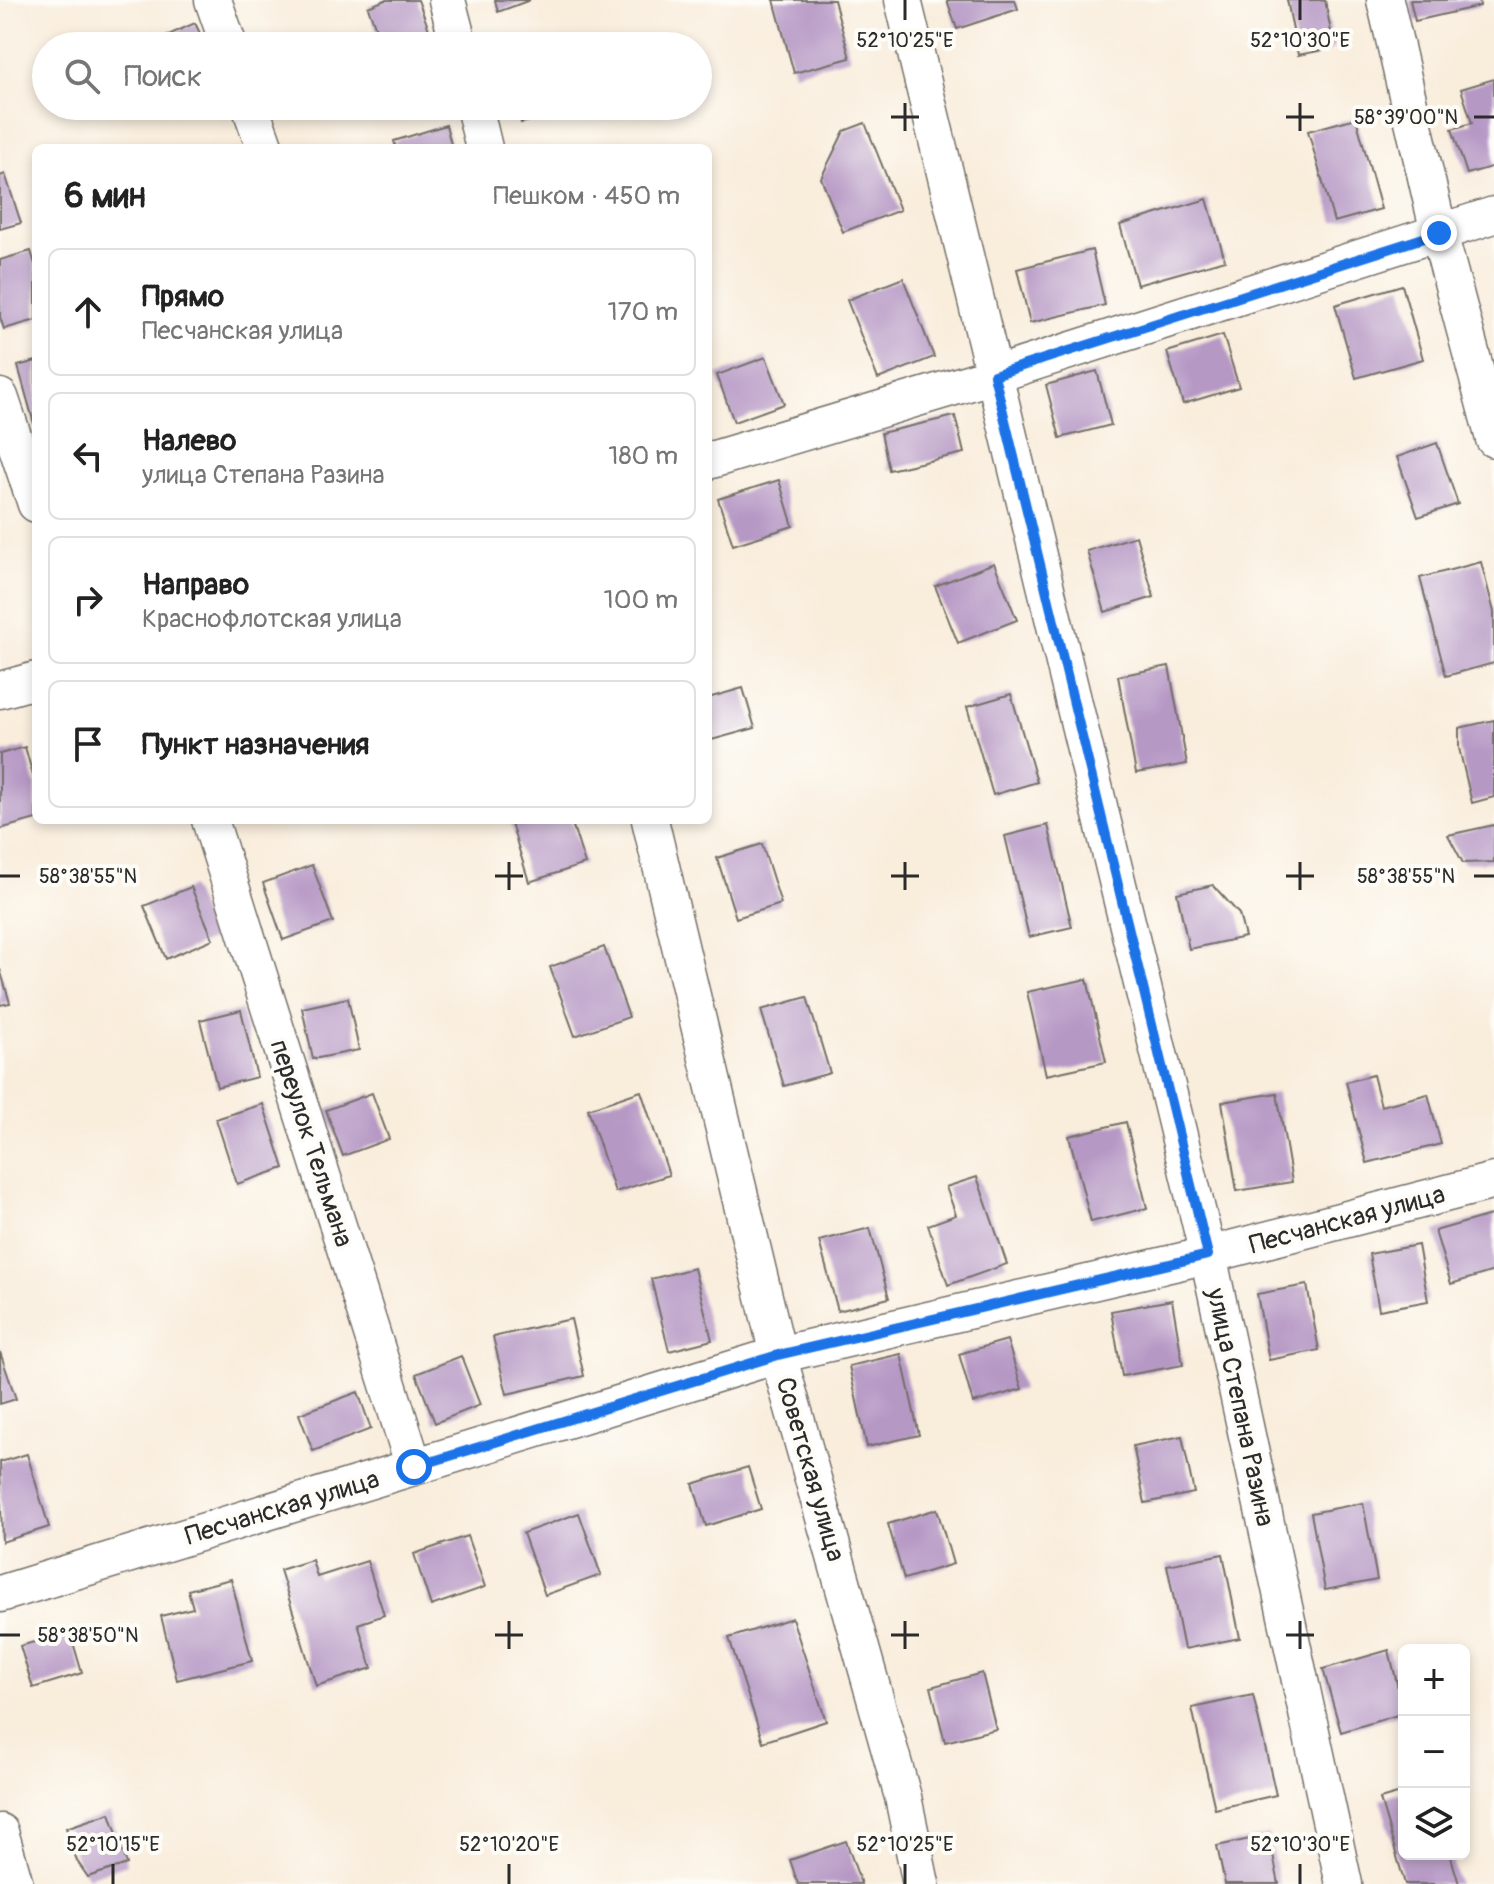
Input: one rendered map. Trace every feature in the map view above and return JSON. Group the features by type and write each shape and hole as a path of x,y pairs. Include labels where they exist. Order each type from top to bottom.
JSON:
{"street":[{"path":"213,0 224,32"},
{"path":"447,0 455,32"},
{"name":"улица Степана Разина","path":"903,0 1208,1255 1344,1884"},
{"path":"1385,0 1439,233 1494,439"},
{"path":"255,120 264,144"},
{"path":"477,120 483,144"},
{"path":"712,460 994,375 1494,215"},
{"path":"0,397 32,492"},
{"path":"0,690 32,681"},
{"name":"переулок Тельмана","path":"211,824 414,1467"},
{"name":"Советская улица","path":"651,824 778,1355 903,1797 921,1884"},
{"name":"Песчанская улица","path":"0,1594 778,1355 1208,1255 1494,1181"},
{"path":"0,1832 15,1884"}],"building":[{"path":"385,0 418,0 430,32 377,32 368,7"},
{"path":"495,0 530,0 498,12"},
{"path":"774,0 834,0 850,58 794,73"},
{"path":"947,0 1015,0 1018,9 957,29"},
{"path":"1287,0 1325,0 1334,48 1298,55"},
{"path":"1410,0 1479,0 1480,6 1415,21"},
{"path":"195,23 199,32 175,32"},
{"path":"1494,79 1494,166 1467,174 1452,129 1472,123 1461,89"},
{"path":"1356,118 1381,209 1334,222 1308,131"},
{"path":"865,123 900,210 843,232 821,178 844,131"},
{"path":"446,125 451,144 395,144 394,141"},
{"path":"5,174 21,223 0,229 0,176"},
{"path":"1207,199 1225,260 1137,285 1120,225"},
{"path":"1092,250 1105,305 1030,323 1017,269"},
{"path":"31,251 32,254 32,321 4,329 0,317 0,260"},
{"path":"903,278 934,357 878,379 847,300"},
{"path":"1402,285 1423,359 1356,378 1335,305"},
{"path":"1223,335 1239,387 1183,404 1167,352"},
{"path":"766,357 784,404 734,422 717,375"},
{"path":"32,362 32,416 18,366"},
{"path":"1097,371 1111,425 1060,438 1046,385"},
{"path":"955,416 964,453 889,470 881,433"},
{"path":"1437,443 1458,504 1418,517 1397,457"},
{"path":"779,480 793,526 733,545 718,499"},
{"path":"1136,536 1154,597 1105,612 1087,551"},
{"path":"1481,562 1494,612 1494,663 1446,676 1420,578"},
{"path":"994,563 1017,620 958,643 935,586"},
{"path":"1169,666 1187,764 1136,773 1118,676"},
{"path":"743,688 755,728 712,740 712,697"},
{"path":"1011,694 1037,782 993,795 967,707"},
{"path":"1494,720 1494,797 1472,803 1459,748 1459,728"},
{"path":"25,747 32,772 32,820 0,829 0,754"},
{"path":"511,824 572,824 585,864 529,882"},
{"path":"1048,825 1072,927 1029,937 1005,836"},
{"path":"1494,825 1494,862 1463,863 1448,835"},
{"path":"762,844 781,904 736,918 717,858"},
{"path":"312,865 333,922 283,940 263,883"},
{"path":"1213,885 1239,914 1245,937 1189,949 1177,893"},
{"path":"191,887 213,939 166,959 144,906"},
{"path":"604,947 629,1017 575,1036 550,967"},
{"path":"0,969 10,1003 0,1005"},
{"path":"1087,979 1106,1062 1046,1075 1027,992"},
{"path":"807,997 830,1073 784,1086 761,1010"},
{"path":"348,998 359,1050 313,1059 302,1008"},
{"path":"241,1010 257,1077 217,1087 200,1020"},
{"path":"1373,1075 1381,1106 1428,1094 1441,1144 1367,1163 1346,1082"},
{"path":"641,1091 669,1175 615,1192 588,1109"},
{"path":"372,1093 389,1139 343,1156 326,1110"},
{"path":"1277,1093 1292,1182 1237,1191 1222,1102"},
{"path":"263,1104 284,1168 237,1184 216,1119"},
{"path":"1126,1122 1147,1208 1091,1222 1069,1136"},
{"path":"977,1177 1007,1264 948,1285 928,1225 956,1215 946,1187"},
{"path":"1494,1214 1494,1271 1451,1284 1435,1231"},
{"path":"870,1228 889,1298 838,1311 819,1241"},
{"path":"1418,1245 1428,1301 1379,1310 1369,1254"},
{"path":"694,1268 712,1340 669,1351 651,1279"},
{"path":"1307,1285 1319,1350 1269,1360 1257,1294"},
{"path":"1172,1300 1183,1365 1122,1376 1111,1311"},
{"path":"571,1319 584,1376 507,1394 493,1337"},
{"path":"1007,1340 1022,1389 973,1403 959,1354"},
{"path":"0,1352 16,1399 0,1404"},
{"path":"901,1354 919,1435 867,1447 849,1366"},
{"path":"461,1356 480,1405 435,1423 416,1374"},
{"path":"358,1392 371,1429 313,1451 299,1414"},
{"path":"1182,1436 1194,1493 1145,1503 1133,1446"},
{"path":"27,1454 49,1527 2,1542 0,1462"},
{"path":"748,1467 761,1509 706,1526 693,1484"},
{"path":"1363,1503 1377,1580 1325,1590 1311,1513"},
{"path":"937,1509 953,1564 904,1579 888,1524"},
{"path":"579,1513 601,1575 545,1595 523,1533"},
{"path":"467,1536 485,1587 431,1606 414,1554"},
{"path":"1223,1554 1240,1638 1184,1649 1167,1565"},
{"path":"312,1560 317,1577 367,1561 384,1615 358,1624 372,1668 316,1686 280,1570"},
{"path":"231,1579 252,1661 177,1680 161,1616 193,1608 188,1590"},
{"path":"792,1618 826,1721 763,1742 729,1638"},
{"path":"70,1632 82,1673 33,1688 20,1646"},
{"path":"1389,1650 1398,1688 1398,1715 1341,1732 1323,1669"},
{"path":"982,1673 996,1729 945,1742 931,1687"},
{"path":"1253,1695 1276,1795 1215,1809 1192,1708"},
{"path":"1398,1794 1398,1860 1452,1860 1459,1884 1405,1884 1380,1799"},
{"path":"110,1813 127,1864 88,1877 77,1861 66,1828"},
{"path":"1269,1835 1279,1884 1225,1884 1217,1846"},
{"path":"846,1841 861,1884 798,1884 790,1860"}],"route":[{"path":"414,1467 778,1355 1208,1255 994,375 1439,233"}]}
